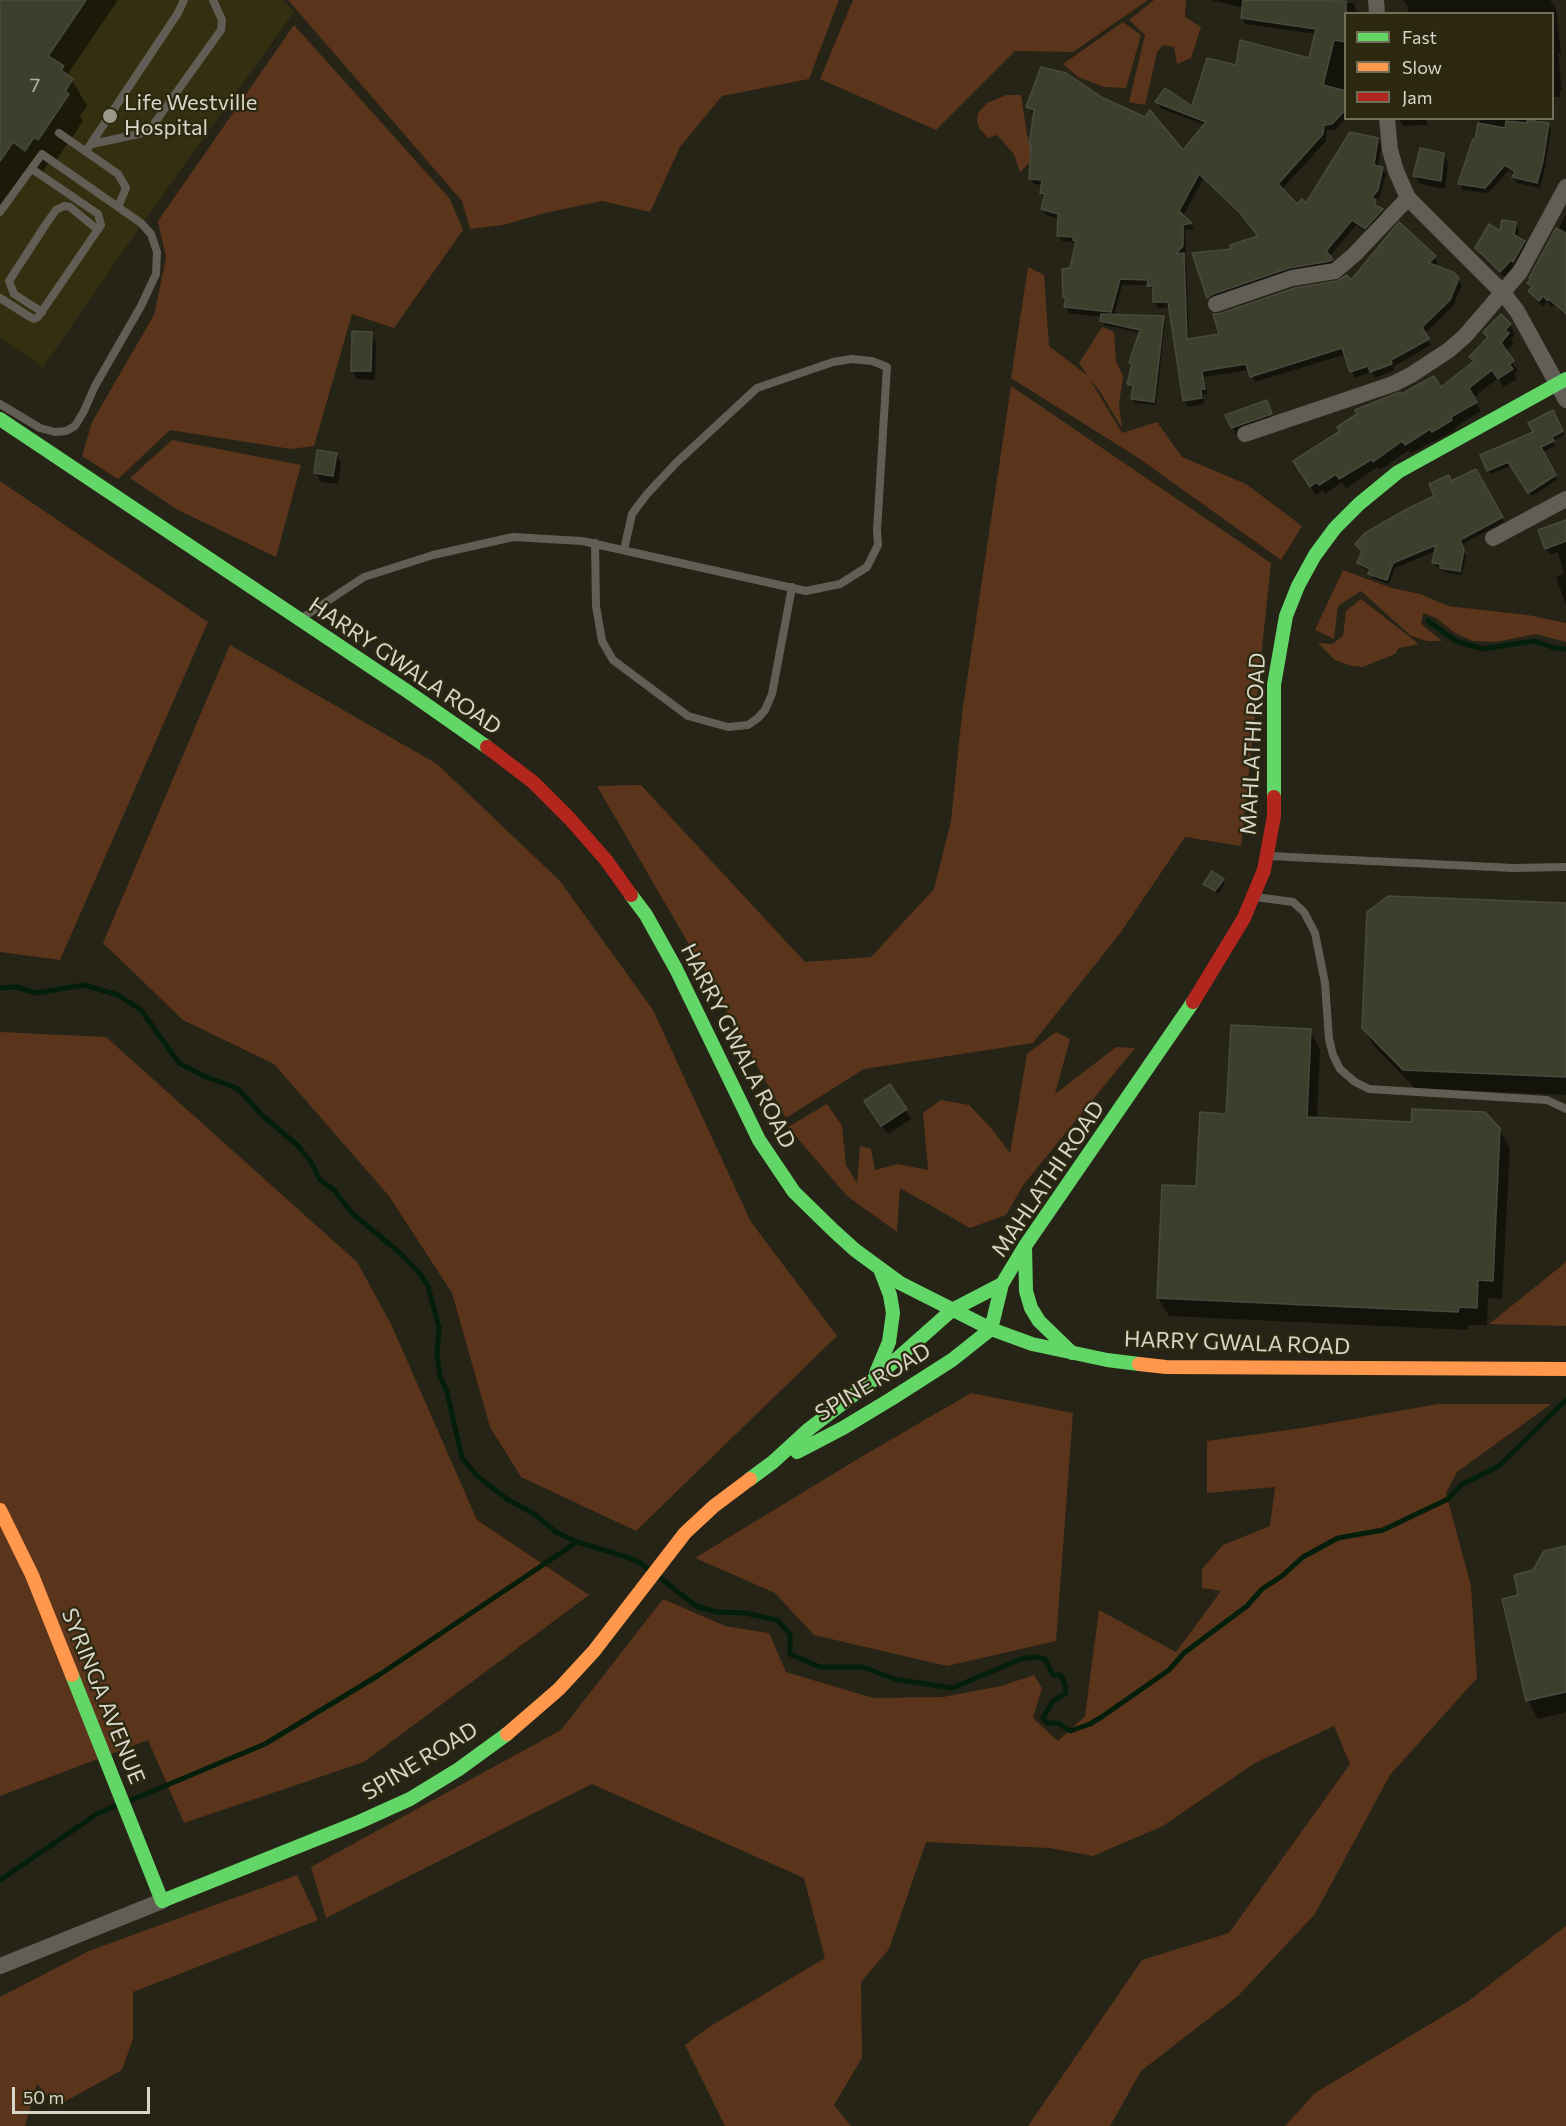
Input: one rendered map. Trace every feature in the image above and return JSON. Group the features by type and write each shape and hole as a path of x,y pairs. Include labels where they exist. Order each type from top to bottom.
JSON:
{"street":[{"path":"1387,120 1390,150 1408,198 1503,293 1517,310 1562,381 1566,400"},
{"path":"1245,434 1370,393 1411,375 1457,343 1520,272 1566,187"},
{"path":"1216,304 1292,278 1335,271 1354,255 1408,198"},
{"name":"MAHLATHI ROAD","path":"992,1329 1002,1284 1024,1246 1209,978 1244,918 1253,897 1264,870 1274,816 1274,685 1286,616 1298,586 1315,555 1335,528 1359,504 1398,472 1562,381"},
{"name":"HARRY GWALA ROAD","path":"0,418 407,691 501,757 532,782 570,819 606,860 646,915 676,969 759,1140 794,1192 834,1231 900,1283 992,1329 1032,1344 1107,1360 1166,1366 1566,1370"},
{"path":"1493,538 1566,498"},
{"path":"1024,1246 1026,1291 1031,1308 1039,1321 1071,1353"},
{"path":"872,1381 889,1342 892,1328 893,1313 890,1295 880,1269"},
{"name":"MAHLATHI ROAD","path":"952,1310 1002,1284"},
{"name":"SPINE ROAD","path":"0,1966 359,1822 410,1799 459,1769 509,1733 559,1689 594,1651 685,1533 714,1506 773,1462 809,1429 872,1381 952,1310"},
{"name":"SPINE ROAD","path":"773,1462 801,1451 843,1428 952,1360 992,1329"},
{"name":"SYRINGA AVENUE","path":"0,1510 32,1575 162,1900"}],"lane":[{"path":"89,148 178,13 184,0"},
{"path":"89,148 139,134 151,128 221,30 222,20 213,0"},
{"path":"59,133 89,148 118,174 125,192 118,207"},
{"path":"0,212 42,154 141,223 151,234 157,252 156,274 141,306 94,386 75,426 66,431 55,432 40,428 0,404"},
{"path":"0,298 34,319 42,312 101,225 98,214 32,169"},
{"path":"42,312 14,294 9,281 35,240 56,210 64,206 70,207 98,230"},
{"path":"299,620 364,577 433,555 513,537 595,543 624,550 792,587 806,591 840,584 867,567 878,545 887,372 885,365 865,359 833,362 757,388 676,463 647,494 632,514 624,550"},
{"path":"595,543 596,606 602,641 613,660 688,716 728,727 748,725 765,710 772,694 792,587"},
{"path":"1266,856 1513,868 1566,867"},
{"path":"1253,897 1293,902 1304,912 1315,933 1325,983 1329,1039 1333,1055 1340,1070 1355,1082 1369,1089 1547,1100 1566,1109"}],"shaded area":[{"name":"Life Westville Hospital","path":"0,0 283,0 294,12 144,221 42,369 39,364 0,338"},
{"path":"288,0 839,0 809,79 722,96 680,147 650,212 602,201 503,225 470,229 462,201"},
{"path":"853,0 1148,0 1073,52 1015,51 936,130 820,79"},
{"path":"1154,0 1186,0 1185,17 1201,27 1191,58 1177,64 1174,47 1163,45 1157,52 1145,105 1129,102 1145,35 1129,20"},
{"path":"1123,22 1141,35 1126,88 1104,87 1078,77 1063,64"},
{"path":"294,25 450,199 463,230 394,328 352,314 314,446 291,449 170,430 118,479 82,456 92,422 154,315 166,258 158,221"},
{"path":"1006,95 1021,95 1027,135 1035,157 1020,172 1014,154 997,135 988,138 979,128 977,121 978,113 987,103"},
{"path":"1028,267 1044,275 1049,346 1088,376 1079,363 1102,327 1114,332 1116,361 1123,376 1119,405 1122,428 1089,378 1122,433 1157,422 1182,457 1246,484 1302,526 1281,560 1137,457 1011,378"},
{"path":"1011,386 1271,563 1241,846 1185,837 1121,932 1033,1043 864,1069 786,1118 705,972 597,786 641,785 805,962 871,957 934,889 951,821 962,714"},
{"path":"172,440 301,465 276,557 178,510 130,478"},
{"path":"0,481 208,622 60,960 0,952"},
{"path":"1343,570 1392,588 1420,594 1448,606 1528,615 1566,623 1566,642 1536,634 1495,642 1473,641 1455,633 1436,618 1423,613 1421,624 1442,641 1427,641 1411,636 1361,591 1338,606 1334,639 1315,630"},
{"path":"1361,599 1419,644 1399,648 1395,654 1363,667 1335,660 1318,643 1332,644 1343,636 1346,611"},
{"path":"230,645 437,764 560,881 653,1010 751,1222 837,1336 636,1531 521,1477 490,1427 452,1293 389,1196 274,1064 183,1020 103,943"},
{"path":"0,1032 106,1037 357,1262 391,1324 477,1520 589,1595 364,1762 184,1823 148,1740 0,1796"},
{"path":"1056,1032 1070,1039 1055,1094 1116,1047 1135,1048 1024,1184 1006,1215 970,1228 900,1188 897,1232 847,1196 788,1127 827,1104 842,1126 846,1165 857,1183 860,1146 871,1149 875,1170 898,1164 928,1170 923,1113 941,1100 969,1105 1010,1153 1027,1054"},
{"path":"1566,1261 1566,1326 1489,1324 1560,1267"},
{"path":"971,1393 1073,1413 1056,1641 947,1666 814,1635 775,1593 695,1558 861,1457"},
{"path":"1438,1404 1551,1404 1457,1472 1446,1493 1471,1586 1477,1678 1390,1775 1315,1914 1238,1996 1141,2071 1110,2126 1028,2126 1142,1960 1229,1933 1350,1764 1334,1726 1255,1763 1163,1826 1093,1856 1049,1848 926,1842 889,1949 861,1982 862,2058 834,2105 851,2126 725,2126 685,2045 709,2027 825,1958 804,1878 592,1784 326,1918 311,1867 561,1730 663,1599 725,1626 769,1633 786,1672 873,1698 943,1697 1001,1686 1034,1675 1042,1688 1033,1718 1058,1741 1085,1716 1099,1610 1176,1652 1221,1591 1202,1588 1202,1569 1223,1545 1270,1526 1275,1487 1207,1493 1207,1441 1302,1428"},
{"path":"297,1875 318,1920 133,1992 133,2039 122,2070 57,2106 37,2084 25,2126 0,2126 0,1997 89,1951"},
{"path":"1566,1926 1566,2126 1285,2126 1315,2093 1467,2002"}],"building":[{"name":"Life Westville Hospital","path":"0,0 86,0 48,56 64,66 61,70 73,79 65,91 69,94 38,140 34,137 25,151 13,142 0,161"},
{"path":"1243,0 1346,1 1344,42 1334,40 1323,85 1344,90 1344,111 1332,124 1324,125 1323,134 1278,184 1297,204 1302,199 1306,203 1350,132 1378,138 1374,165 1383,167 1378,190 1372,197 1376,200 1375,205 1383,209 1365,229 1352,220 1326,251 1333,259 1330,261 1289,268 1207,298 1192,253 1231,249 1230,245 1258,236 1240,213 1199,174 1179,211 1192,223 1183,225 1183,246 1176,254 1184,253 1187,339 1219,334 1213,314 1219,314 1295,288 1337,281 1347,275 1351,280 1399,222 1436,256 1429,263 1453,272 1459,278 1450,300 1422,327 1429,339 1391,360 1392,364 1370,372 1368,366 1350,372 1342,348 1250,377 1246,364 1202,371 1205,389 1201,389 1202,398 1183,401 1168,302 1153,302 1153,286 1147,286 1148,280 1120,279 1111,312 1064,307 1066,298 1063,297 1062,269 1070,268 1076,241 1073,240 1074,237 1057,236 1058,214 1041,209 1045,194 1040,193 1042,180 1029,179 1031,145 1029,145 1034,110 1026,107 1041,67 1066,73 1103,98 1145,117 1150,110 1183,150 1206,122 1155,102 1165,88 1192,106 1207,58 1236,65 1240,40 1309,58 1316,29 1241,18"},
{"path":"1527,120 1549,123 1537,183 1512,177 1515,172 1505,165 1485,188 1458,184 1473,139 1475,140 1478,123 1505,128 1506,121 1527,123"},
{"path":"1420,148 1444,153 1441,181 1413,176"},
{"path":"1502,220 1516,222 1514,235 1525,241 1513,262 1511,260 1500,272 1475,248 1489,224 1500,231"},
{"path":"1556,228 1566,233 1566,314 1543,296 1539,301 1528,291 1532,287 1527,283"},
{"path":"1101,314 1164,316 1154,402 1131,399 1133,386 1127,384 1132,364 1129,363 1140,330 1100,321"},
{"path":"1501,314 1511,324 1505,330 1509,333 1501,343 1514,361 1509,364 1513,369 1498,379 1492,370 1469,388 1477,402 1451,417 1452,420 1432,432 1430,429 1405,445 1402,441 1373,462 1372,459 1339,479 1336,474 1319,485 1317,482 1310,487 1293,461 1340,431 1337,427 1357,414 1355,410 1400,392 1401,394 1434,376 1441,387 1474,361 1469,357 1488,337 1483,332"},
{"path":"352,331 372,332 371,371 351,371"},
{"path":"1267,400 1272,414 1231,428 1225,415"},
{"path":"1553,410 1563,431 1552,437 1554,441 1541,447 1556,475 1528,493 1508,462 1487,471 1480,455 1533,432 1528,423"},
{"path":"317,450 337,453 333,476 314,473"},
{"path":"1476,469 1503,517 1460,540 1464,550 1460,571 1440,568 1440,564 1432,563 1436,545 1393,563 1387,580 1368,574 1370,569 1357,563 1362,551 1355,544 1365,533 1434,496 1429,484 1449,475 1451,481"},
{"path":"1566,520 1566,541 1545,549 1538,530"},
{"path":"1212,871 1224,879 1215,891 1203,884"},
{"path":"1388,896 1566,903 1566,1077 1403,1070 1362,1028 1367,912"},
{"path":"1231,1025 1311,1029 1307,1117 1411,1122 1412,1109 1485,1112 1500,1128 1493,1281 1478,1280 1477,1308 1459,1307 1458,1312 1157,1298 1162,1185 1196,1186 1200,1112 1226,1114"},
{"path":"890,1084 907,1109 881,1126 864,1101"},
{"path":"1566,1546 1566,1692 1526,1701 1502,1599 1518,1595 1514,1575 1533,1570 1544,1551"}],"waterway":[{"path":"1428,621 1456,641 1482,649 1534,641 1566,649"},
{"path":"0,988 16,987 36,993 84,985 118,995 141,1010 179,1063 206,1077 237,1088 262,1115 297,1145 311,1162 320,1180 334,1190 352,1213 401,1254 428,1286 439,1328 437,1355 440,1376 447,1392 462,1458 478,1477 507,1499 534,1514 556,1532 577,1542 627,1557 639,1562 649,1570"},
{"path":"659,1577 696,1606 716,1612 745,1613 777,1620 790,1634 790,1654 820,1667 862,1667 895,1679 952,1688 1021,1659 1035,1657 1045,1659 1053,1675 1061,1675 1066,1693 1053,1701 1043,1718 1047,1723 1058,1723 1070,1731 1090,1724 1103,1716 1169,1670 1184,1653 1247,1606 1262,1589 1282,1576 1303,1557 1338,1538 1383,1530 1448,1499 1461,1485 1499,1466 1566,1400"},
{"path":"129,1801 265,1744 379,1675 577,1542"},
{"path":"0,1880 97,1814 117,1805"}],"traffic: fast":[{"path":"1274,797 1274,685 1286,616 1298,586 1315,555 1335,528 1359,504 1398,472 1566,379"},
{"path":"0,419 487,747"},
{"path":"631,895 646,915 676,969 759,1140 794,1192 834,1231 855,1250 900,1283 991,1329 1032,1344 1107,1360 1139,1364"},
{"path":"797,1452 891,1399 952,1360 991,1329 1002,1284 1025,1246 1193,1002"},
{"path":"1025,1246 1026,1291 1031,1308 1039,1321 1072,1353"},
{"path":"876,1373 889,1342 893,1313 890,1295 880,1269"},
{"path":"750,1479 773,1462 809,1429 872,1381 952,1310 1002,1284"},
{"path":"72,1675 162,1901 359,1822 410,1799 459,1769 507,1734"}],"traffic: slow":[{"path":"1139,1364 1166,1367 1566,1369"},
{"path":"507,1734 559,1689 594,1651 685,1533 714,1506 750,1479"},
{"path":"0,1510 32,1575 72,1675"}],"traffic: jam":[{"path":"487,747 533,782 570,819 606,860 631,895"},
{"path":"1193,1002 1244,918 1264,870 1274,816 1274,797"}],"place":[{"name":"Life Westville Hospital","path":"110,116"}]}
